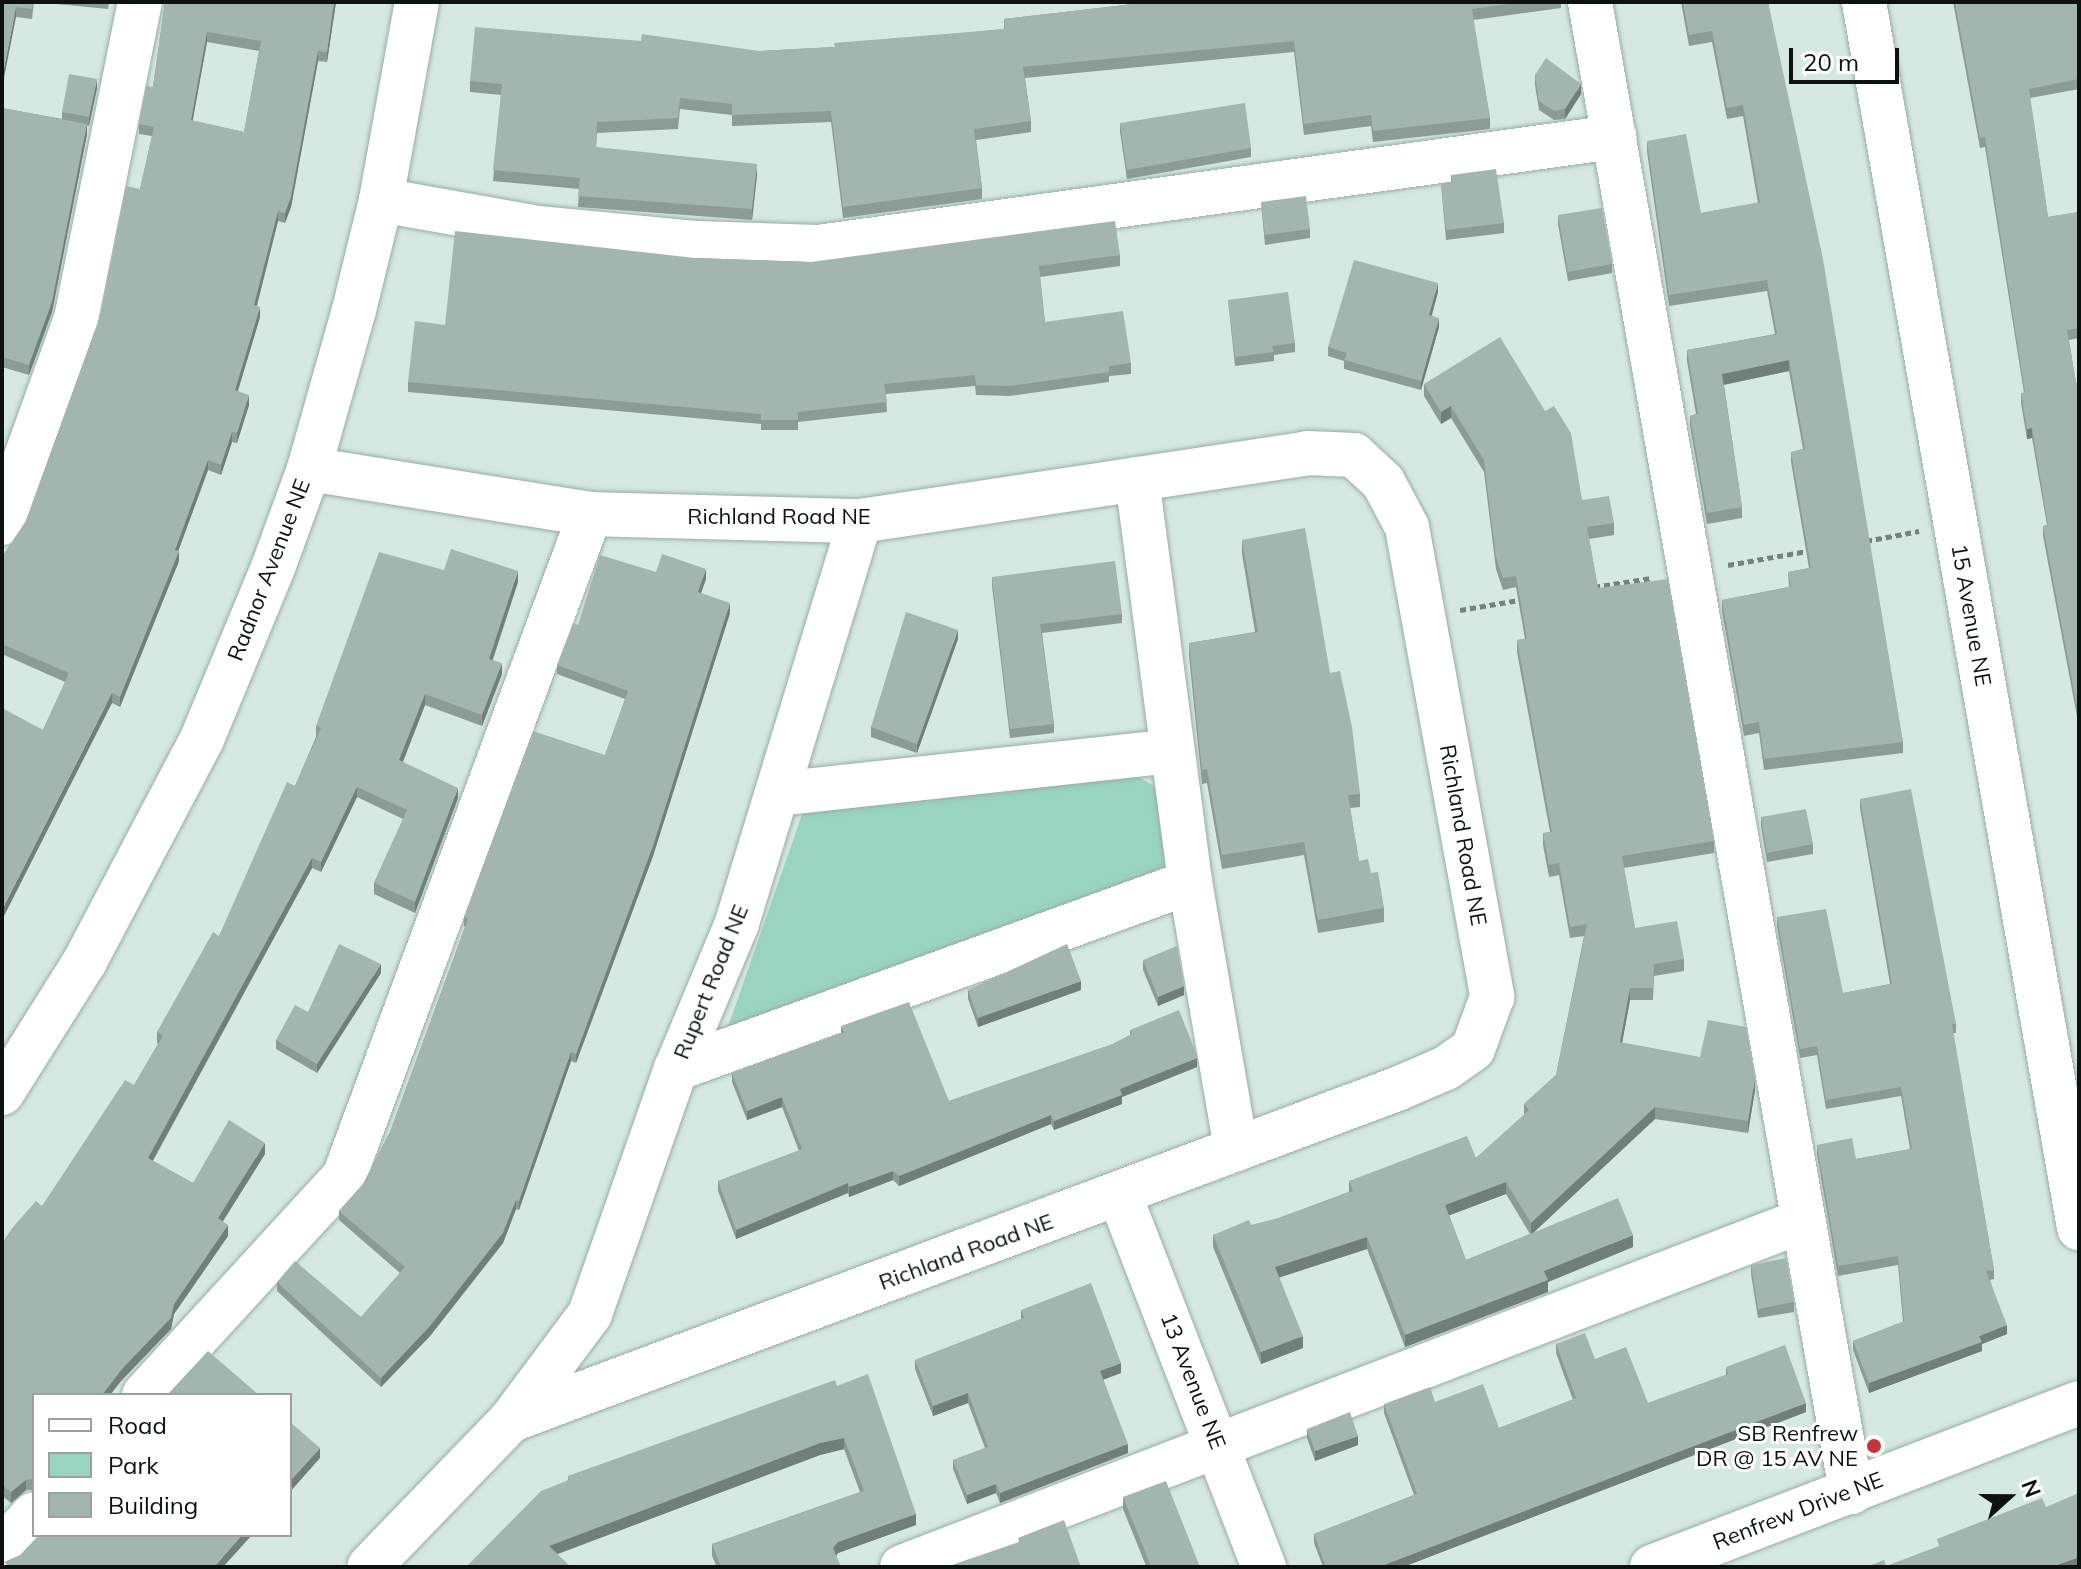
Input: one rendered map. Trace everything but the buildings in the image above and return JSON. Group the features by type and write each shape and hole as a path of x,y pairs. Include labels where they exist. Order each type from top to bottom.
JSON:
{"street":[{"path":"2,523 76,319 140,2"},
{"name":"Radnor Avenue NE","path":"2,1093 85,961 202,739 309,469 381,200 417,2"},
{"path":"1590,2 1851,1492"},
{"name":"15 Avenue NE","path":"1864,2 2079,1228"},
{"path":"381,200 538,228 697,243 818,247 1614,137"},
{"name":"Richland Road NE","path":"309,469 590,514 860,521 1307,453 1354,455 1383,482 1407,527 1492,997 1486,1023 1473,1049 1446,1068 1120,1196 511,1420 369,1567"},
{"path":"1137,479 1190,882 1236,1149"},
{"path":"146,1393 344,1177 590,514"},
{"name":"Rupert Road NE","path":"511,1420 590,1314 676,1069 737,923 860,521"},
{"path":"777,794 1172,751"},
{"path":"676,1069 1190,882"},
{"name":"13 Avenue NE","path":"1120,1196 1264,1567"},
{"path":"902,1567 1219,1448 1802,1221"},
{"name":"Renfrew Drive NE","path":"1652,1567 2079,1403"},
{"path":"2,1549 32,1516"}],"path":[{"path":"1862,541 1955,525"},
{"path":"1580,590 1830,547"},
{"path":"1423,616 1533,597"}],"green space":[{"path":"1137,776 1154,786 1167,808 1171,850 1164,872 721,1047 805,806"}],"place":[{"name":"SB Renfrew DR @ 15 AV NE","path":"1874,1446"}]}
